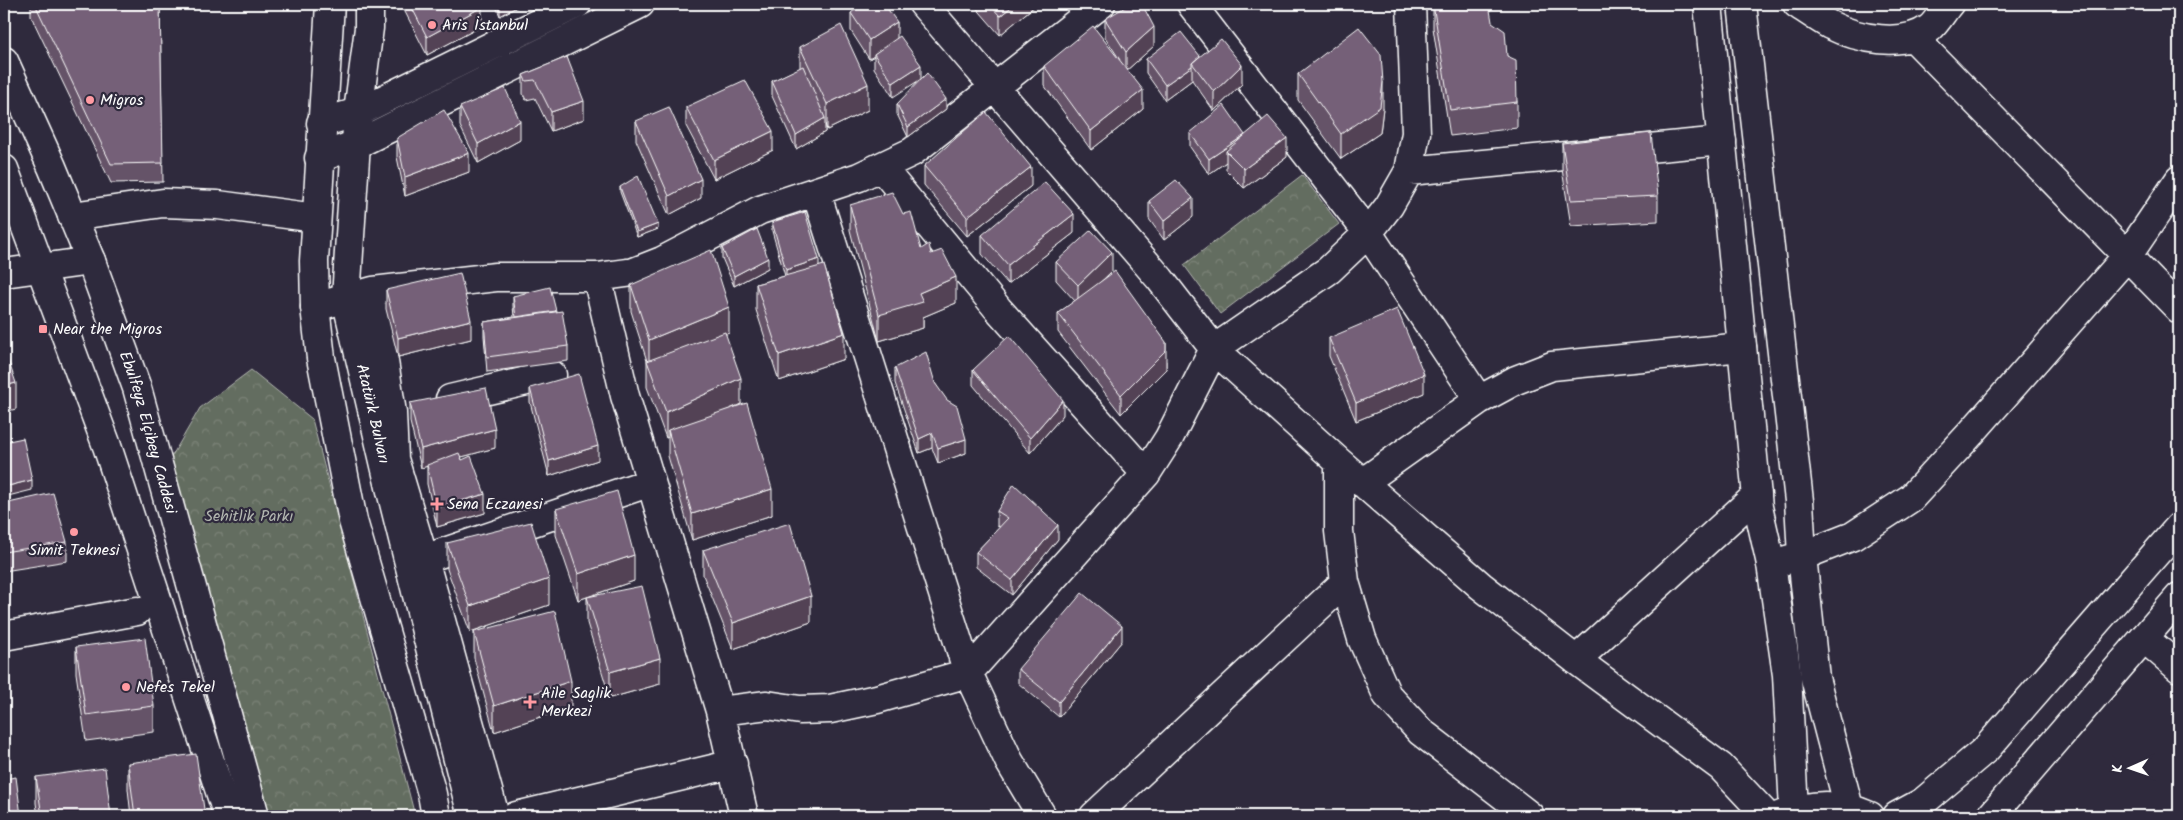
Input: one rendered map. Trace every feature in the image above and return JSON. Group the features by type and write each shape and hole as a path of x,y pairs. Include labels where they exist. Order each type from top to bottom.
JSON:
{"street":[{"path":"330,4 321,123 314,261 315,307 320,358 353,520 432,794 436,816"},
{"name":"Atatürk Bulvarı","path":"369,4 369,28 358,112 346,298 390,487 472,816"},
{"path":"321,123 358,112 577,4"},
{"path":"319,158 357,144 640,4"},
{"path":"923,4 1160,280 1214,349 1362,483 1481,586 1576,660 1721,767 1767,816"},
{"path":"315,307 373,291 496,277 597,277 634,272 662,261 760,210 816,192 881,167 912,152 1101,4"},
{"path":"1191,4 1368,233 1479,400"},
{"path":"1708,4 1757,495 1771,564 1787,675 1787,813 1825,806 1860,812 1815,678 1802,556 1799,501 1742,4"},
{"path":"1797,4 1830,25 1862,36 1894,39 1913,37 1931,27 1949,4"},
{"path":"720,711 767,705 800,710 830,709 877,699 968,673 1146,474 1169,438 1214,349 1329,270 1368,233 1389,206 1409,171 1416,133 1420,9"},
{"path":"1913,37 2179,309"},
{"name":"Ebulfeyz Elçibey Caddesi","path":"4,61 91,261 136,388 256,816"},
{"path":"1409,171 1722,141"},
{"path":"881,167 998,308 1146,474"},
{"path":"4,169 107,446 228,816"},
{"path":"1771,564 1802,556 1853,536 1911,498 1972,432 2128,255 2179,180"},
{"path":"816,192 968,673 1009,761 1042,816"},
{"path":"72,216 163,203 218,205 316,218"},
{"path":"4,273 91,261"},
{"path":"597,277 626,396 720,711 744,816"},
{"path":"373,291 392,413 394,459 424,559 495,816"},
{"path":"1362,483 1479,400 1516,380 1552,366 1742,348"},
{"path":"392,413 552,375"},
{"path":"1339,462 1339,531 1345,582 1362,639 1387,695 1421,732 1530,816"},
{"path":"424,559 652,482"},
{"path":"1576,660 1757,495"},
{"path":"1897,816 1923,802 1986,748 2179,527"},
{"path":"1094,816 1345,582"},
{"path":"1991,816 2179,597"},
{"path":"4,636 137,610"},
{"path":"2144,638 2179,668"},
{"path":"516,816 733,764"}],"green space":[{"path":"1302,175 1339,224 1220,314 1184,265"},
{"name":"Sehitlik Parkı","path":"251,370 312,419 415,816 253,816 162,473 200,408"}],"building":[{"path":"35,4 160,4 163,163 111,164"},
{"path":"410,4 480,4 482,7 427,37"},
{"path":"862,4 884,4 897,22 869,40 851,13"},
{"path":"989,4 1015,4 1000,16"},
{"path":"1130,4 1142,4 1154,27 1126,52 1105,19"},
{"path":"1433,4 1489,4 1492,22 1505,31 1507,56 1516,60 1517,102 1450,110"},
{"path":"841,25 868,84 827,104 800,47"},
{"path":"1093,26 1143,90 1091,131 1044,66"},
{"path":"1359,27 1381,55 1383,82 1380,107 1341,134 1298,74"},
{"path":"1181,32 1200,56 1192,63 1192,66 1165,85 1146,59"},
{"path":"900,36 921,65 893,83 874,54"},
{"path":"1221,39 1242,65 1214,92 1192,63"},
{"path":"567,57 584,101 551,112 535,80 526,81 523,75"},
{"path":"803,66 825,118 796,135 772,81"},
{"path":"927,73 946,99 908,127 897,104"},
{"path":"745,80 773,131 714,160 686,107"},
{"path":"505,88 520,121 478,144 460,107"},
{"path":"1224,105 1245,135 1209,159 1190,133"},
{"path":"669,107 701,179 669,196 636,121"},
{"path":"444,110 469,153 405,177 397,138"},
{"path":"986,112 1031,167 967,217 924,166"},
{"path":"1268,116 1287,138 1244,169 1226,151"},
{"path":"1651,133 1658,196 1571,200 1562,143"},
{"path":"638,176 658,224 637,232 620,187"},
{"path":"1176,180 1193,198 1164,221 1149,201"},
{"path":"1045,182 1074,214 1008,265 982,235"},
{"path":"892,192 903,214 911,212 921,249 929,244 931,254 942,250 956,277 919,293 923,302 879,315 850,205"},
{"path":"805,212 819,259 786,270 772,222"},
{"path":"757,229 768,258 734,276 722,248"},
{"path":"1091,230 1112,252 1078,285 1056,262"},
{"path":"711,250 729,307 649,340 631,285"},
{"path":"824,265 844,333 779,355 756,284"},
{"path":"1115,271 1166,342 1166,350 1121,395 1058,313"},
{"path":"460,273 471,320 398,338 386,290"},
{"path":"550,287 556,311 516,317 513,296"},
{"path":"1397,309 1424,374 1356,403 1329,338"},
{"path":"562,311 568,346 487,357 484,322"},
{"path":"725,332 741,378 666,412 647,361"},
{"path":"1009,336 1063,400 1030,438 973,370"},
{"path":"4,348 16,383 4,386"},
{"path":"926,352 935,383 947,400 957,406 966,439 938,448 932,433 919,439 895,368"},
{"path":"579,374 598,446 549,461 530,388"},
{"path":"486,388 495,429 421,449 410,403"},
{"path":"747,403 772,489 692,514 668,430"},
{"path":"23,438 32,480 4,487 4,442"},
{"path":"459,453 462,460 471,456 485,494 437,508 427,465"},
{"path":"1014,484 1058,525 1012,580 976,552 1008,518 997,511"},
{"path":"617,491 634,555 578,574 556,509"},
{"path":"53,493 67,542 4,552 4,504"},
{"path":"531,522 549,579 470,606 447,543"},
{"path":"790,523 811,596 733,623 703,550"},
{"path":"642,586 660,658 610,672 587,597"},
{"path":"1082,593 1122,626 1059,702 1018,669"},
{"path":"555,611 571,681 494,706 474,632"},
{"path":"145,638 154,706 86,715 76,647"},
{"path":"4,718 6,735 4,736"},
{"path":"196,754 205,816 135,816 128,763"},
{"path":"105,768 111,816 42,816 36,777"},
{"path":"16,777 21,816 4,816 4,779"}],"place":[{"name":"Aris İstanbul","path":"432,25"},
{"name":"Migros","path":"90,100"},
{"name":"Near the Migros","path":"43,329"},
{"name":"Sena Eczanesi","path":"437,504"},
{"name":"Simit Teknesi","path":"74,532"},
{"name":"Nefes Tekel","path":"126,687"},
{"name":"Aile Saglik Merkezi","path":"530,702"}]}
